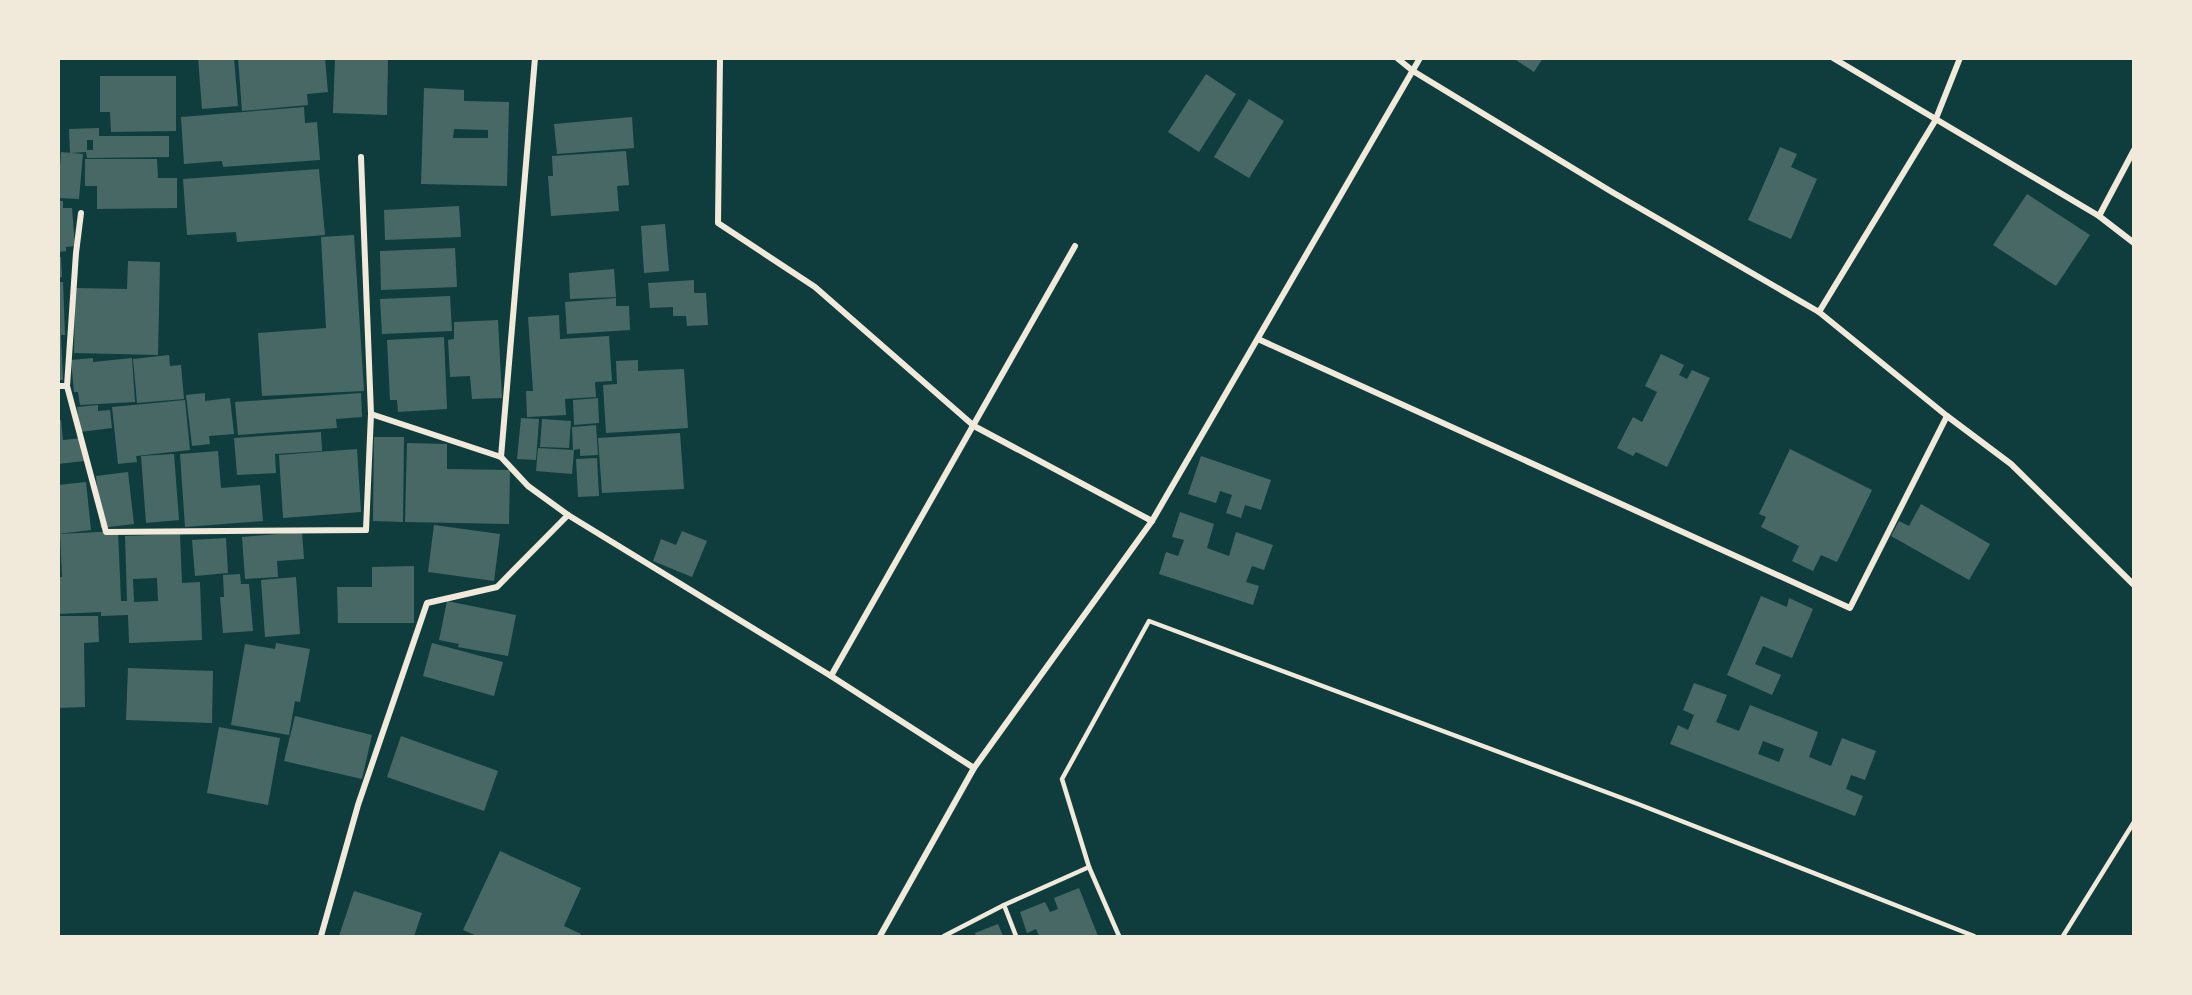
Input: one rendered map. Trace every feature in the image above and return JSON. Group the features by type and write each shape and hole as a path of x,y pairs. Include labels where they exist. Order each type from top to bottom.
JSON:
{"street":[{"path":"501,457 535,58"},
{"path":"720,58 718,224 815,287 974,426 1152,521"},
{"path":"1397,58 1413,71 1612,192 1819,312 1947,416 2011,464 2133,585"},
{"path":"880,936 974,768 1152,521 1420,58"},
{"path":"1833,58 1935,121 2099,216 2133,243"},
{"path":"1819,312 1935,121 1960,58"},
{"path":"2099,216 2133,150"},
{"path":"81,213 67,386 106,532 366,530 371,414 361,157"},
{"path":"831,676 1075,246"},
{"path":"1258,339 1850,608 1947,416"},
{"path":"58,386 67,386"},
{"path":"371,414 501,457 528,486 568,515 831,676 974,768"},
{"path":"321,936 358,805 427,603 497,587 568,515"}],"lane":[{"path":"1119,936 1089,867 1062,778 1149,621 1638,804 1974,936"},
{"path":"2063,936 2133,822"},
{"path":"944,936 1004,905 1089,867"},
{"path":"1004,905 1016,936"}],"building":[{"path":"198,58 234,58 238,106 202,109"},
{"path":"238,58 325,58 328,92 307,94 308,105 242,111"},
{"path":"335,58 388,58 387,115 333,113"},
{"path":"1513,58 1543,58 1534,72"},
{"path":"1206,74 1236,94 1199,152 1168,132"},
{"path":"100,76 176,76 176,131 111,132 110,112 100,112"},
{"path":"424,88 464,90 464,101 509,102 507,186 421,184","holes":["454,129 488,130 488,138 453,138"]},
{"path":"1249,99 1284,121 1249,178 1214,157"},
{"path":"304,107 305,123 317,122 320,160 223,167 222,161 184,164 181,117"},
{"path":"632,117 634,148 557,154 554,124"},
{"path":"99,128 99,136 169,136 169,157 87,158 86,152 70,153 69,129","holes":["87,140 93,140 93,150 87,150"]},
{"path":"1780,147 1797,154 1791,167 1817,179 1791,239 1748,220"},
{"path":"626,151 629,185 617,186 619,211 551,216 548,176 553,176 552,156"},
{"path":"61,152 83,154 79,199 58,198"},
{"path":"85,159 157,159 158,178 177,178 177,208 97,209 97,186 85,186"},
{"path":"319,169 325,235 237,242 236,232 187,235 183,179"},
{"path":"2027,194 2090,235 2056,286 1993,245"},
{"path":"58,201 63,201 63,208 72,208 75,246 66,247 66,251 58,252"},
{"path":"459,206 461,237 385,240 384,210"},
{"path":"665,224 669,271 644,273 641,226"},
{"path":"354,235 364,391 262,396 258,333 326,328 321,237"},
{"path":"455,248 457,287 381,290 380,251"},
{"path":"58,257 61,257 62,277 58,278"},
{"path":"128,261 160,262 158,355 74,353 75,288 127,289"},
{"path":"614,269 616,297 570,299 569,273"},
{"path":"694,280 694,293 706,293 708,325 687,326 686,316 673,316 673,307 650,308 648,283"},
{"path":"58,282 63,282 65,335 61,335 63,380 58,380"},
{"path":"450,296 452,331 382,334 380,299"},
{"path":"616,298 616,306 629,306 630,330 567,334 565,302"},
{"path":"559,315 560,339 609,336 612,381 595,382 596,397 565,399 566,415 527,417 526,391 533,391 528,317"},
{"path":"498,320 502,398 472,399 470,376 450,377 448,340 454,339 454,322"},
{"path":"444,337 447,409 398,412 397,400 390,400 387,340"},
{"path":"1661,354 1684,365 1679,375 1687,379 1692,370 1710,378 1667,467 1636,452 1633,456 1617,448 1633,417 1642,422 1657,392 1645,386"},
{"path":"169,355 170,366 181,365 184,399 137,403 133,359"},
{"path":"93,358 93,362 132,358 135,402 80,405 78,392 74,392 71,360"},
{"path":"638,360 638,371 684,369 688,428 606,433 603,385 617,384 616,361"},
{"path":"205,393 205,401 230,398 234,434 209,436 210,444 192,446 186,395"},
{"path":"361,393 362,417 336,419 337,428 238,435 235,402"},
{"path":"598,398 599,423 574,425 573,400"},
{"path":"185,400 190,450 136,456 137,462 118,464 112,407"},
{"path":"98,405 98,411 110,410 112,428 80,432 77,407"},
{"path":"521,418 539,419 536,460 517,459"},
{"path":"542,419 571,421 569,448 540,447"},
{"path":"58,420 61,420 63,440 82,438 84,461 58,464"},
{"path":"596,425 598,455 580,456 580,449 573,450 572,427"},
{"path":"321,432 322,451 275,454 276,473 237,475 234,438"},
{"path":"680,433 684,489 602,493 598,438"},
{"path":"374,437 404,437 403,522 373,521"},
{"path":"407,443 447,444 447,469 510,470 509,524 405,522"},
{"path":"538,448 574,450 572,474 536,471"},
{"path":"357,449 361,512 283,518 279,455"},
{"path":"1790,449 1872,490 1837,562 1821,555 1813,571 1792,561 1799,546 1761,527 1766,517 1759,514"},
{"path":"218,451 221,488 260,485 263,521 185,527 180,454"},
{"path":"174,454 179,520 146,523 141,456"},
{"path":"1201,456 1271,480 1261,510 1245,505 1241,518 1226,513 1232,495 1220,491 1216,503 1188,494"},
{"path":"597,458 599,496 578,497 576,459"},
{"path":"128,472 134,524 101,528 96,476"},
{"path":"86,482 91,530 58,534 58,485"},
{"path":"1921,504 1990,544 1969,580 1891,536 1899,521 1909,526"},
{"path":"1180,512 1214,524 1207,548 1229,556 1236,532 1273,545 1264,570 1252,566 1246,582 1259,586 1253,605 1159,574 1166,552 1178,556 1184,540 1172,537"},
{"path":"434,525 500,534 494,581 428,572"},
{"path":"118,531 121,601 127,601 125,536 180,534 182,583 200,582 202,640 129,643 128,615 101,616 101,612 58,614 58,577 62,577 60,534","holes":["157,578 158,601 134,602 133,579"]},
{"path":"682,531 707,541 692,577 653,561 661,539 676,545"},
{"path":"302,532 304,559 277,561 278,577 245,579 242,537"},
{"path":"226,538 228,573 195,576 192,540"},
{"path":"414,566 414,623 338,623 337,587 372,587 372,567"},
{"path":"240,574 241,584 249,584 253,631 223,633 220,597 224,597 223,575"},
{"path":"296,577 300,634 265,637 261,580"},
{"path":"1761,596 1787,607 1789,598 1813,609 1792,658 1763,646 1755,664 1781,675 1772,695 1727,675"},
{"path":"447,601 516,615 508,656 458,647 459,644 439,640"},
{"path":"58,616 98,616 99,642 84,643 85,707 58,708"},
{"path":"276,643 310,649 300,702 295,701 289,735 231,725 245,644 275,649"},
{"path":"432,643 503,662 494,696 423,676"},
{"path":"128,668 213,671 212,723 126,720"},
{"path":"1694,683 1727,695 1716,722 1739,731 1750,705 1818,732 1809,757 1831,766 1842,738 1876,751 1865,780 1851,775 1846,789 1863,796 1855,816 1670,744 1678,725 1688,730 1694,715 1683,710","holes":["1763,741 1784,749 1779,762 1758,754"]},
{"path":"295,716 372,735 362,779 284,761"},
{"path":"219,727 280,738 268,805 207,793"},
{"path":"401,736 498,771 484,811 387,777"},
{"path":"500,851 581,888 564,926 581,934 580,936 477,936 463,930"},
{"path":"1079,888 1098,936 1039,936 1036,929 1027,933 1020,912 1045,902 1050,912 1058,909 1054,898"},
{"path":"354,891 422,913 414,936 339,936"},
{"path":"998,924 1003,936 976,936 975,933"}]}
